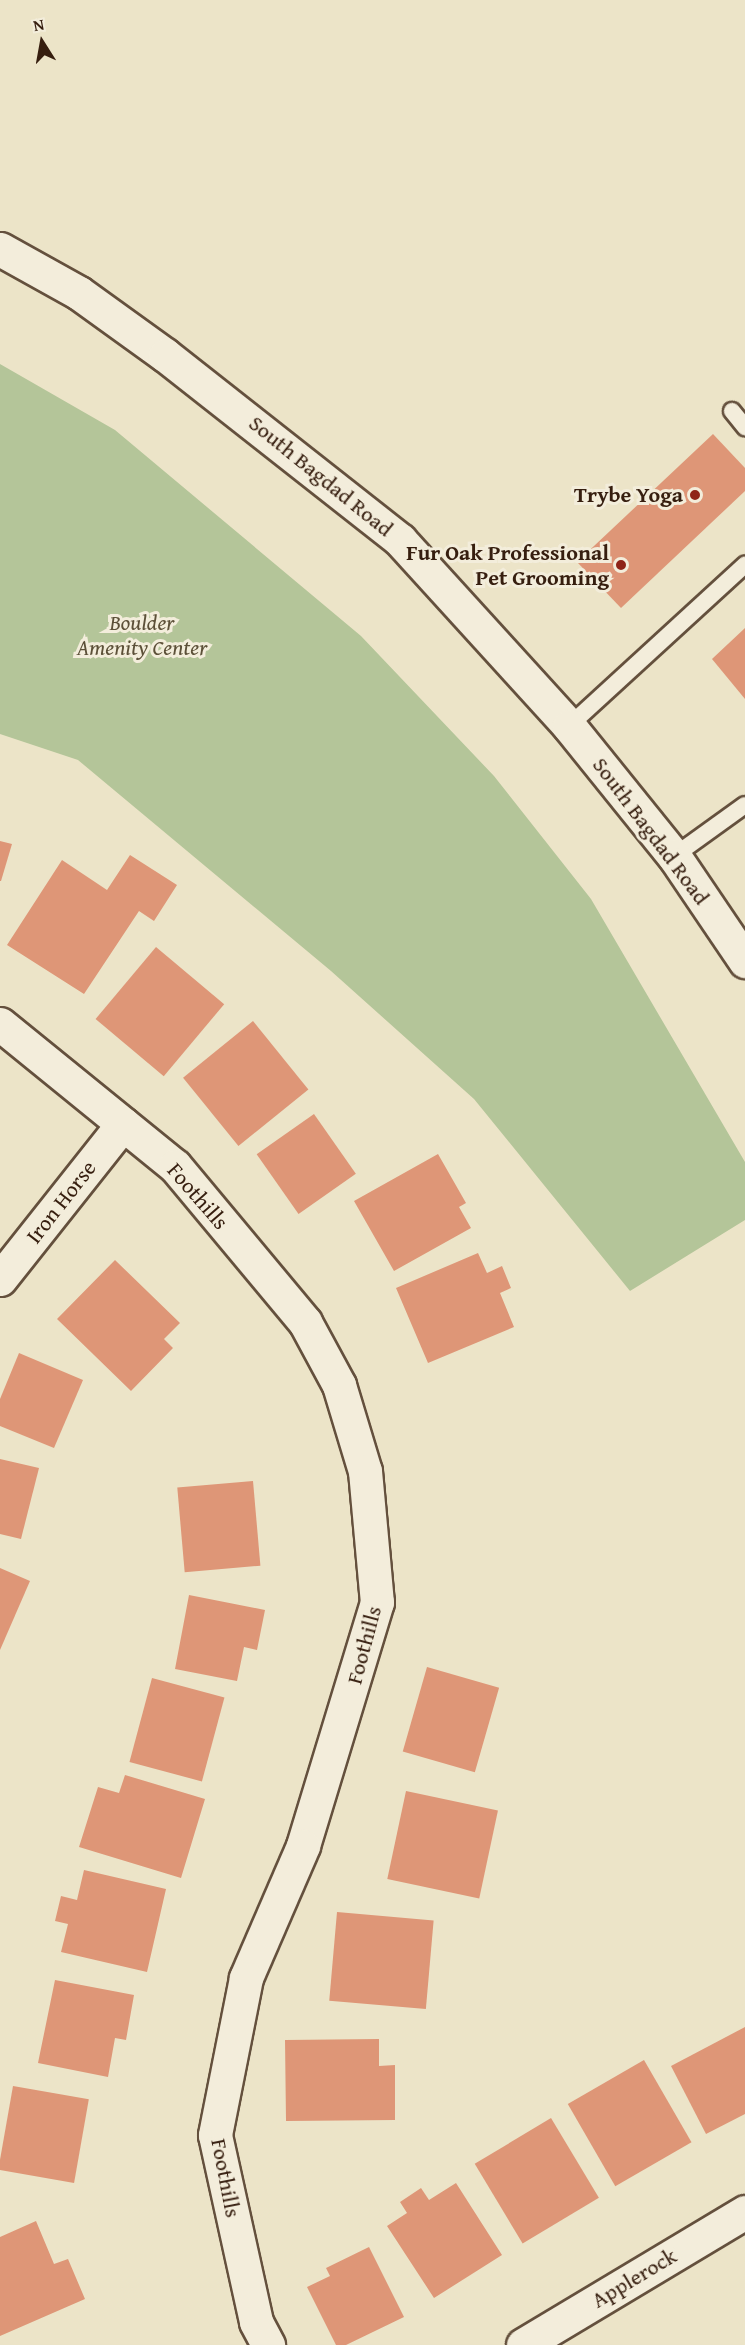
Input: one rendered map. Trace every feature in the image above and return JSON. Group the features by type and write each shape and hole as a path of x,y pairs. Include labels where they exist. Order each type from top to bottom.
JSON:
{"street":[{"name":"South Bagdad Road","path":"0,249 79,293 200,380 400,540 569,726 674,856 745,961"},
{"name":"Foothills","path":"0,1024 175,1166 305,1322 339,1385 365,1471 377,1602 303,1846 246,1978 215,2135 256,2322 268,2345"},
{"name":"Iron Horse","path":"0,1279 123,1124"},
{"name":"Applerock","path":"524,2345 745,2212"}],"lane":[{"path":"732,411 745,427"},
{"path":"569,726 745,566"},
{"path":"674,856 745,805"}],"green space":[{"name":"Boulder Amenity Center","path":"0,364 115,430 361,636 494,776 591,899 745,1162 745,1220 630,1291 474,1099 331,971 78,760 0,734"}],"building":[{"path":"713,434 745,468 745,491 621,608 577,562"},
{"path":"745,628 745,699 712,659"},
{"path":"0,841 12,844 1,881 0,881"},
{"path":"130,855 177,885 154,921 139,911 84,994 7,945 62,860 107,890"},
{"path":"156,947 224,1004 164,1076 96,1019"},
{"path":"253,1021 308,1089 238,1146 183,1078"},
{"path":"314,1114 356,1174 299,1214 257,1154"},
{"path":"438,1154 466,1203 459,1207 471,1228 394,1271 354,1201"},
{"path":"478,1253 487,1273 502,1266 511,1288 500,1293 514,1327 428,1363 396,1288"},
{"path":"115,1260 180,1323 164,1339 173,1348 131,1391 57,1319"},
{"path":"19,1353 83,1380 54,1448 0,1426 0,1399"},
{"path":"0,1459 39,1468 21,1539 0,1534"},
{"path":"253,1481 260,1566 185,1572 177,1488"},
{"path":"0,1568 30,1581 0,1650"},
{"path":"189,1595 265,1610 257,1650 244,1647 237,1681 175,1669"},
{"path":"427,1667 499,1688 475,1772 403,1752"},
{"path":"152,1678 224,1697 202,1781 129,1762"},
{"path":"125,1775 205,1799 181,1878 79,1847 98,1787 119,1793"},
{"path":"406,1791 498,1811 479,1899 387,1879"},
{"path":"84,1870 166,1889 147,1972 61,1952 68,1924 55,1921 61,1896 77,1900"},
{"path":"337,1912 434,1920 426,2009 329,2001"},
{"path":"55,1980 134,1995 126,2040 115,2038 108,2077 38,2063"},
{"path":"745,2027 745,2114 706,2134 671,2066"},
{"path":"379,2039 379,2066 395,2065 395,2120 286,2121 285,2040"},
{"path":"644,2060 691,2142 615,2186 568,2104"},
{"path":"13,2086 89,2099 74,2183 0,2170"},
{"path":"551,2118 599,2198 523,2244 475,2164"},
{"path":"456,2183 502,2255 434,2298 387,2226 407,2213 400,2202 421,2188 429,2200"},
{"path":"36,2221 54,2264 68,2259 85,2299 0,2336 0,2237"},
{"path":"369,2247 404,2317 346,2345 336,2345 307,2287 330,2276 326,2268"}],"place":[{"name":"Trybe Yoga","path":"695,495"},
{"name":"Fur Oak Professional Pet Grooming","path":"621,565"}]}
